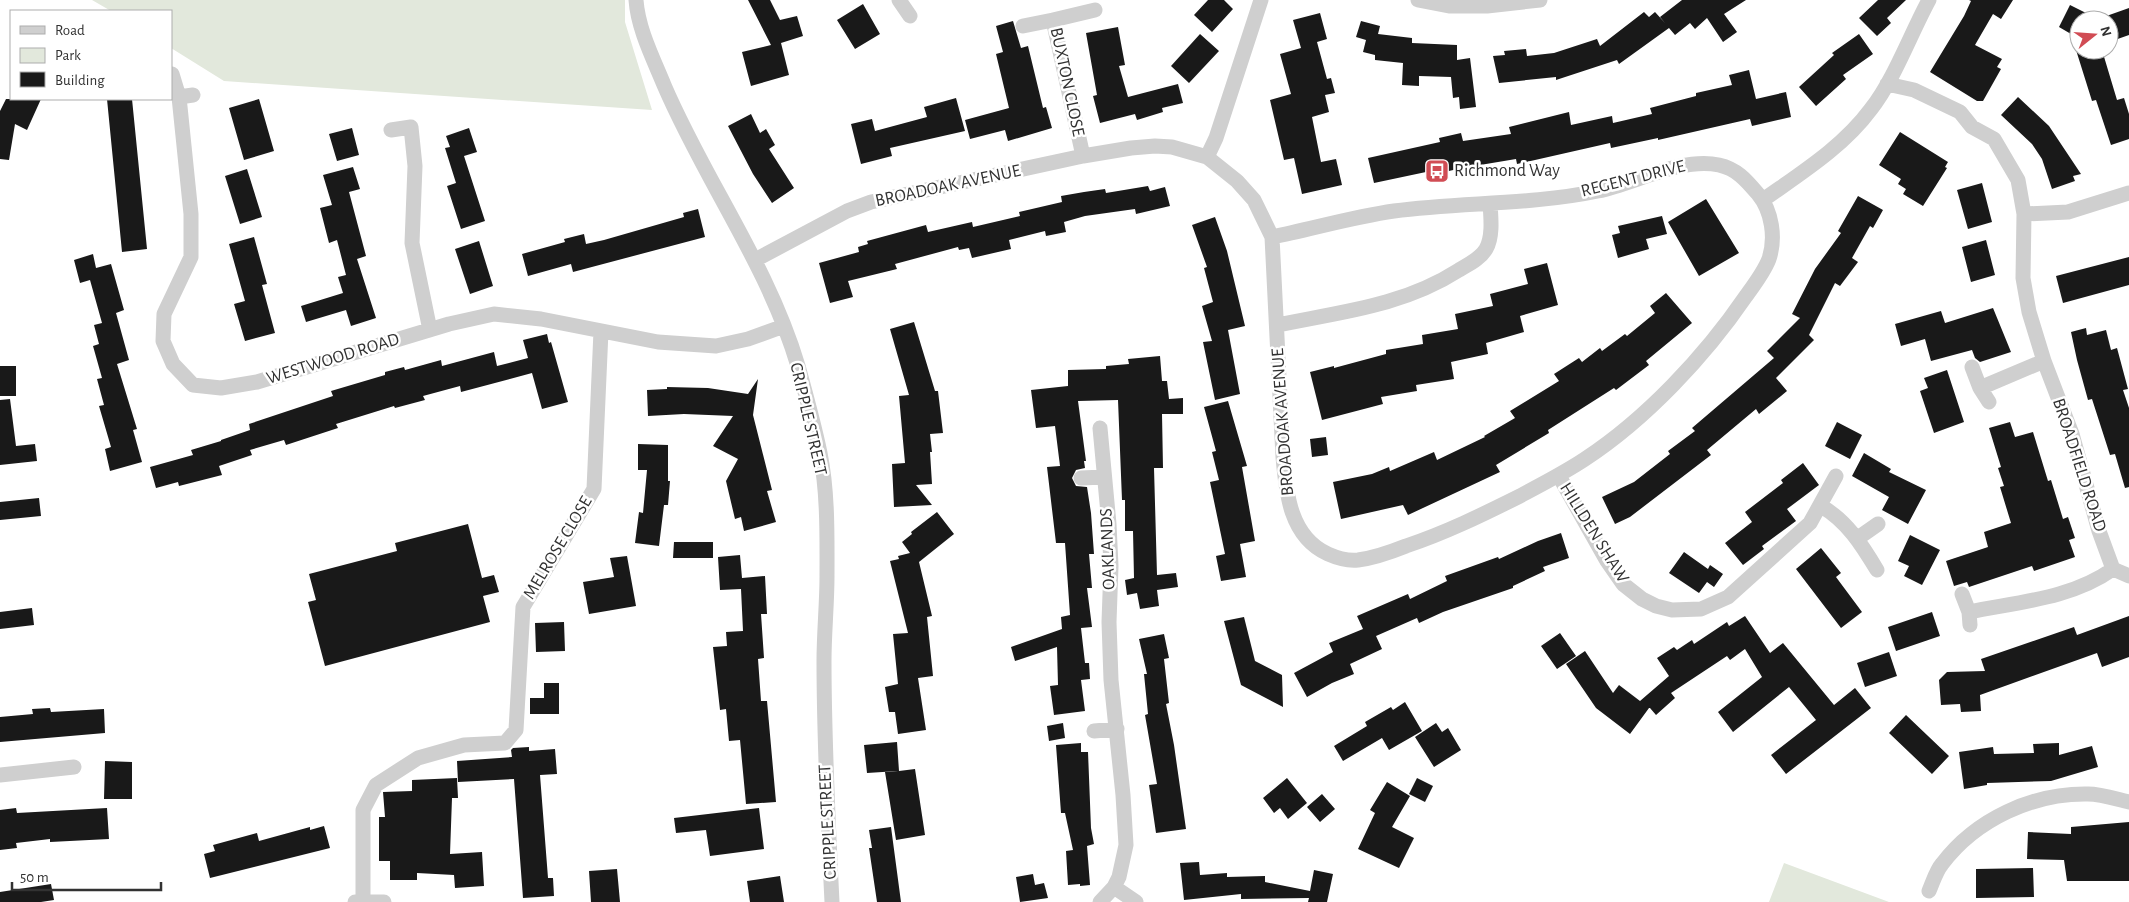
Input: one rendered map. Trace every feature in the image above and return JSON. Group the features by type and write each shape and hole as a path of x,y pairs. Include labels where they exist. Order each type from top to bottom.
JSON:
{"street":[{"name":"CRIPPLE STREET","path":"636,0 637,13 649,48 680,122 756,260 784,326 798,366 820,455 825,506 827,577 824,649 824,758 832,902"},
{"path":"898,0 910,16"},
{"path":"1206,158 1225,110 1261,0"},
{"path":"1418,0 1449,6 1487,6 1540,0"},
{"path":"1763,200 1808,168 1852,132 1872,108 1887,84 1929,0"},
{"name":"BUXTON CLOSE","path":"1083,156 1053,20 1095,10"},
{"path":"1024,26 1053,20"},
{"name":"WESTWOOD ROAD","path":"172,74 186,96 191,257 164,314 163,341 173,364 193,384 221,388 258,382 449,324 494,314 541,318 658,342 716,346 748,339 784,326"},
{"name":"BROADFIELD ROAD","path":"1887,84 1914,90 1960,112 1972,127 1994,139 2018,180 2024,214 2023,278 2029,312 2044,361 2072,434 2112,569"},
{"path":"391,130 411,127 415,166 412,243 430,330"},
{"name":"BROADOAK AVENUE","path":"756,260 847,211 871,202 1083,156 1155,146 1172,147 1206,158 1232,176 1254,200 1272,236 1283,457 1288,503 1306,538 1326,553 1345,560 1358,560 1394,551 1458,527 1559,476 1587,458 1635,420 1689,367 1739,306 1769,259 1772,233 1771,220 1763,200"},
{"name":"REGENT DRIVE","path":"1272,236 1394,211 1490,204 1598,191 1682,166 1707,163 1721,166 1741,175 1763,200"},
{"path":"2024,214 2068,212 2129,193"},
{"path":"1277,325 1405,298 1451,275 1477,259 1486,249 1491,222 1490,204"},
{"name":"MELROSE CLOSE","path":"363,901 363,810 376,785 418,758 464,745 505,742 516,730 522,607 594,489 601,331"},
{"path":"1980,388 2044,361"},
{"path":"1972,368 1980,388 1989,402"},
{"name":"OAKLANDS","path":"1100,428 1111,566 1108,622 1111,680 1117,729 1126,845 1123,864 1114,887"},
{"name":"HILLDEN SHAW","path":"1559,476 1622,584 1642,599 1656,606 1672,610 1701,609 1728,597 1810,523 1836,476"},
{"path":"1081,478 1104,477"},
{"path":"1821,506 1833,513 1858,538 1877,570"},
{"path":"1858,538 1878,524"},
{"path":"1962,594 1969,619 2070,592 2096,581 2112,569 2129,576"},
{"path":"1094,731 1117,729"},
{"path":"0,775 74,767"},
{"path":"1929,891 1941,865 1957,847 1991,820 2016,808 2052,796 2090,794 2129,802"},
{"path":"1100,902 1114,887 1136,902"},
{"path":"353,902 384,902"}],"green space":[{"path":"92,0 625,0 625,22 652,110 224,81 172,49 172,10 109,10"},
{"path":"1784,863 1889,902 1769,902"}],"building":[{"path":"748,0 770,0 780,20 797,16 803,36 781,43 789,75 751,86 742,52 771,45"},
{"path":"1208,0 1224,0 1233,9 1212,32 1194,15"},
{"path":"1682,0 1746,0 1724,14 1737,32 1723,42 1707,18 1695,29 1690,23 1675,35 1669,28 1619,64 1617,60 1556,80 1556,77 1499,83 1493,56 1505,55 1504,51 1526,49 1527,56 1554,53 1597,39 1600,46 1644,12 1649,17 1655,12 1665,23 1660,17"},
{"path":"1878,0 1906,0 1887,18 1891,23 1877,36 1859,18"},
{"path":"1969,0 2013,0 2001,19 1993,14 1975,45 2002,59 1997,67 2001,69 1983,101 1977,101 1930,72 1964,16 1971,1"},
{"path":"863,4 880,34 855,49 837,20"},
{"path":"2070,5 2080,10 2069,10 2069,33 2059,27"},
{"path":"2129,8 2129,35 2119,38 2119,12"},
{"path":"1320,13 1327,39 1317,42 1327,79 1331,78 1335,93 1325,95 1329,112 1312,117 1321,162 1336,159 1342,185 1302,194 1294,158 1284,160 1270,100 1291,94 1280,54 1301,48 1293,20"},
{"path":"1013,21 1021,48 1028,46 1043,108 1046,107 1052,128 1008,141 1005,130 970,139 965,120 1009,108 996,54 1003,52 996,26"},
{"path":"1361,21 1380,26 1378,34 1412,38 1412,43 1457,45 1457,60 1470,58 1476,107 1460,109 1459,97 1453,98 1451,77 1419,76 1419,86 1402,85 1403,63 1375,60 1375,55 1363,52 1366,40 1356,37"},
{"path":"1118,27 1125,65 1119,66 1128,97 1178,84 1183,103 1162,108 1163,112 1137,120 1135,114 1100,123 1093,96 1097,95 1086,33"},
{"path":"1200,34 1219,51 1189,83 1171,66"},
{"path":"1859,34 1873,54 1843,75 1846,79 1816,106 1799,87 1834,55 1832,53"},
{"path":"2079,60 2105,60 2117,100 2124,98 2129,114 2129,139 2111,145 2096,100 2092,101"},
{"path":"1749,70 1756,99 1786,92 1791,117 1752,126 1750,119 1658,140 1658,138 1611,148 1610,143 1517,164 1516,159 1427,176 1426,172 1374,183 1368,158 1440,142 1439,138 1461,133 1463,141 1511,134 1509,127 1569,112 1571,125 1612,116 1613,123 1652,114 1650,108 1696,96 1696,93 1732,85 1729,75"},
{"path":"2018,97 2049,126 2081,174 2073,176 2075,181 2052,189 2042,159 2032,144 2001,115"},
{"path":"956,98 965,131 890,148 892,156 861,164 851,124 872,119 875,131 927,117 924,107"},
{"path":"6,99 41,100 27,130 15,124 9,160 0,159 0,111"},
{"path":"259,99 274,151 244,160 229,108"},
{"path":"107,100 132,100 147,249 122,252"},
{"path":"751,114 760,133 766,129 775,145 769,149 794,188 772,203 753,174 728,126"},
{"path":"352,128 359,155 337,161 329,134"},
{"path":"469,128 477,152 464,156 485,221 461,229 447,186 456,183 445,148 450,147 446,136"},
{"path":"1900,132 1948,162 1945,167 1947,168 1923,206 1903,194 1906,189 1898,184 1901,179 1879,165"},
{"path":"353,167 360,189 349,192 366,256 357,259 376,318 351,326 346,310 306,322 301,306 343,293 338,277 346,275 337,240 329,243 320,208 332,205 323,175"},
{"path":"247,169 262,217 240,224 225,176"},
{"path":"1982,183 1992,222 1968,229 1957,190"},
{"path":"1148,186 1150,191 1165,187 1170,206 1136,214 1135,209 1085,216 1064,222 1066,232 1046,236 1045,231 1009,240 1011,249 972,258 969,248 959,250 958,247 895,264 897,269 848,281 853,297 830,303 819,263 859,252 858,247 868,244 867,241 926,225 928,232 972,222 973,227 1020,216 1019,212 1062,202 1061,196 1105,189 1106,193"},
{"path":"1858,196 1883,210 1873,228 1870,226 1852,258 1858,262 1840,286 1835,283 1809,335 1814,340 1776,378 1787,391 1759,414 1756,409 1707,450 1711,455 1630,517 1615,524 1602,497 1634,482 1670,454 1668,451 1695,431 1692,428 1774,358 1767,351 1800,318 1792,314 1815,269 1841,233 1838,231"},
{"path":"1706,199 1739,253 1699,276 1668,222"},
{"path":"698,209 705,237 573,272 571,264 528,276 522,254 565,242 564,239 584,234 586,244 604,240 684,217 683,213"},
{"path":"1662,216 1667,234 1646,239 1649,249 1618,258 1612,235 1620,233 1618,226"},
{"path":"1215,217 1227,251 1245,326 1228,330 1240,394 1215,400 1203,342 1212,341 1202,306 1213,302 1204,268 1207,267 1192,225"},
{"path":"254,237 267,284 262,285 275,333 245,341 234,304 245,301 229,244"},
{"path":"1986,240 1995,275 1971,282 1962,247"},
{"path":"479,241 493,286 470,294 455,249"},
{"path":"93,254 96,268 111,264 124,310 116,313 129,360 117,364 137,429 133,430 142,462 110,471 105,449 111,447 99,406 104,405 97,379 102,378 93,346 99,344 94,325 102,323 90,280 80,283 74,260"},
{"path":"2129,257 2129,285 2063,303 2056,276"},
{"path":"1547,263 1558,305 1520,316 1524,332 1486,343 1488,354 1451,362 1454,379 1416,385 1417,391 1381,397 1383,404 1322,420 1310,372 1334,366 1334,368 1386,354 1386,350 1423,344 1422,335 1458,329 1455,314 1493,306 1490,294 1528,284 1524,269"},
{"path":"1666,293 1692,323 1646,361 1649,365 1616,390 1614,388 1548,430 1549,433 1496,465 1500,472 1408,515 1403,505 1341,519 1333,482 1372,474 1389,467 1390,471 1434,452 1437,460 1485,437 1515,418 1510,411 1559,381 1554,374 1579,358 1582,362 1600,348 1602,351 1625,334 1627,336 1655,313 1650,306"},
{"path":"1993,308 2011,352 1980,362 1975,358 1972,350 1931,361 1925,339 1901,346 1895,324 1941,311 1945,323"},
{"path":"914,322 935,391 938,391 943,433 930,434 932,484 916,485 932,505 894,507 892,464 905,463 899,396 909,395 890,329"},
{"path":"2086,328 2087,335 2106,330 2111,350 2117,348 2128,389 2123,390 2129,408 2129,487 2125,488 2115,454 2110,455 2092,399 2088,400 2077,360 2071,332"},
{"path":"547,334 568,402 542,409 532,373 461,392 460,386 423,396 425,400 395,408 394,406 336,424 338,428 286,445 284,440 250,450 252,455 219,466 222,475 179,486 178,482 156,488 150,467 193,455 191,450 250,430 249,424 333,396 331,391 385,375 385,372 404,367 405,370 441,360 442,366 494,352 497,366 528,358 523,340"},
{"path":"1160,356 1162,381 1167,381 1169,399 1183,398 1183,414 1162,414 1163,468 1154,468 1157,575 1176,573 1178,587 1157,590 1159,606 1140,609 1137,593 1127,595 1125,580 1134,578 1133,531 1125,531 1125,500 1122,500 1118,400 1078,401 1086,461 1084,461 1085,468 1076,470 1072,478 1076,486 1087,487 1094,554 1089,554 1092,588 1087,588 1092,627 1081,628 1085,663 1089,663 1090,679 1081,680 1085,711 1054,715 1050,686 1058,685 1057,647 1015,661 1011,647 1062,629 1061,617 1070,615 1065,543 1056,543 1047,467 1060,466 1055,426 1036,428 1031,390 1068,386 1068,370 1106,369 1106,366 1129,364 1128,359"},
{"path":"0,366 16,366 16,396 0,396"},
{"path":"1947,370 1964,422 1934,433 1920,391 1928,388 1924,378"},
{"path":"758,379 753,415 772,490 767,491 776,522 744,531 741,517 735,519 726,481 738,459 713,446 733,416 684,414 648,416 647,390 667,389 667,387 708,388 748,394"},
{"path":"10,399 16,446 35,444 37,461 0,465 0,400"},
{"path":"1228,401 1247,466 1242,467 1255,541 1240,544 1246,577 1221,581 1216,556 1225,554 1210,482 1219,480 1212,452 1216,451 1204,407"},
{"path":"1837,422 1862,435 1850,459 1825,446"},
{"path":"2010,422 2015,437 2033,432 2048,481 2051,480 2063,519 2068,517 2075,538 2069,540 2075,557 2034,571 2032,566 1969,587 1967,582 1954,586 1946,561 1988,547 1984,532 2011,523 2000,487 2004,486 1998,468 2001,467 1989,428"},
{"path":"1326,437 1328,455 1312,457 1310,439"},
{"path":"638,444 668,445 668,481 670,481 668,505 664,505 659,546 635,543 639,512 643,513 647,470 638,470"},
{"path":"1864,453 1891,469 1889,472 1926,490 1908,524 1882,510 1889,497 1852,476"},
{"path":"1803,463 1819,485 1787,509 1796,521 1762,546 1764,549 1743,565 1725,543 1752,522 1745,512 1783,483 1781,480"},
{"path":"39,498 41,516 0,520 0,502"},
{"path":"937,512 954,534 919,562 932,616 927,617 933,676 918,678 926,730 898,734 895,712 889,712 885,687 898,684 893,634 908,633 890,561 899,559 898,556 910,553 902,542 912,534 911,532"},
{"path":"468,524 482,578 494,575 499,592 483,596 490,622 325,666 308,602 316,600 309,574 397,551 395,543"},
{"path":"1561,533 1569,558 1543,567 1545,571 1513,586 1513,588 1443,612 1419,623 1417,618 1376,636 1382,649 1350,664 1354,674 1332,683 1307,697 1294,673 1333,652 1329,643 1363,629 1357,616 1408,594 1410,599 1447,581 1445,576 1498,557 1499,559 1538,541"},
{"path":"1910,535 1940,550 1922,585 1904,576 1909,566 1898,561"},
{"path":"674,542 713,542 713,558 673,558"},
{"path":"1821,548 1841,573 1836,577 1862,612 1841,628 1796,569"},
{"path":"1684,552 1708,569 1710,565 1723,574 1714,587 1707,582 1699,593 1669,573"},
{"path":"740,555 742,578 765,576 767,614 761,614 764,658 758,659 761,701 767,701 776,802 746,804 740,740 729,741 726,709 720,710 713,647 727,646 726,632 743,631 741,589 720,590 718,557"},
{"path":"627,556 636,606 589,614 583,582 614,577 610,558"},
{"path":"32,608 34,625 0,629 0,612"},
{"path":"1932,612 1940,636 1896,651 1888,627"},
{"path":"1745,616 1770,653 1783,643 1834,705 1855,688 1871,708 1786,774 1771,755 1816,720 1789,687 1733,732 1718,712 1762,677 1745,649 1730,660 1727,656 1671,693 1675,698 1656,715 1649,708 1630,734 1596,708 1566,664 1585,651 1613,693 1619,685 1640,701 1669,676 1657,658 1674,647 1677,650 1692,640 1694,644 1727,622 1729,626"},
{"path":"2129,616 2129,657 2102,667 2097,653 1980,695 1981,711 1961,712 1960,704 1941,705 1939,680 1947,672 1985,671 1981,659 2074,627 2077,635"},
{"path":"1244,617 1255,661 1282,675 1283,707 1241,685 1224,621"},
{"path":"564,622 565,651 536,652 535,623"},
{"path":"1560,633 1576,656 1557,669 1541,646"},
{"path":"1164,634 1169,658 1164,659 1169,703 1166,704 1186,829 1156,833 1149,785 1157,784 1145,715 1148,714 1144,674 1147,674 1139,639"},
{"path":"1889,652 1897,676 1865,687 1857,663"},
{"path":"544,683 559,683 559,714 530,714 530,698 544,698"},
{"path":"1405,702 1422,731 1389,750 1382,738 1343,761 1334,746 1367,726 1365,722 1391,707 1393,710"},
{"path":"50,708 51,712 104,709 105,733 0,742 0,717 33,714 32,709"},
{"path":"1906,715 1949,756 1932,774 1889,733"},
{"path":"1063,723 1065,738 1049,741 1047,726"},
{"path":"1436,723 1442,732 1448,728 1461,750 1434,767 1415,737"},
{"path":"897,742 899,771 915,769 925,835 896,840 885,772 898,771 867,773 864,745"},
{"path":"1081,743 1081,752 1088,752 1091,828 1094,844 1087,846 1090,885 1080,886 1080,884 1068,885 1066,851 1073,850 1065,813 1061,813 1056,745"},
{"path":"2059,743 2059,755 2092,746 2098,767 2051,781 1987,783 1987,785 1964,789 1959,752 1993,747 1994,754 2034,753 2033,744"},
{"path":"529,747 529,751 555,749 557,774 540,775 548,878 553,878 554,896 523,898 514,779 458,782 457,761 512,757 511,750 513,748"},
{"path":"105,761 132,762 132,799 104,799"},
{"path":"457,778 458,798 452,798 450,854 482,852 484,886 455,888 454,875 417,873 417,880 390,880 390,861 379,861 379,817 385,817 383,792 412,791 412,780"},
{"path":"1287,778 1307,803 1288,819 1280,808 1274,813 1263,798"},
{"path":"1417,778 1433,786 1425,802 1409,794"},
{"path":"1387,782 1410,796 1392,827 1414,838 1399,868 1358,849 1375,813 1370,810"},
{"path":"1322,794 1335,809 1320,822 1307,807"},
{"path":"16,808 17,813 107,808 109,839 50,842 50,839 16,843 17,848 0,850 0,810"},
{"path":"759,808 764,849 710,856 706,830 676,833 674,818"},
{"path":"2129,822 2129,881 2067,881 2064,860 2027,859 2028,832 2071,834 2071,827"},
{"path":"324,826 330,848 210,878 204,854 215,851 213,845 257,833 259,841 310,827 310,830"},
{"path":"891,827 901,902 877,902 869,848 872,848 869,830"},
{"path":"1199,862 1200,875 1227,873 1227,877 1265,876 1265,882 1310,891 1314,870 1333,874 1327,902 1308,902 1309,898 1241,899 1241,894 1184,900 1180,863"},
{"path":"2033,868 2034,897 1976,898 1976,869"},
{"path":"617,869 620,902 591,902 589,871"},
{"path":"1033,874 1035,885 1044,883 1048,898 1020,902 1016,877"},
{"path":"780,876 784,902 750,902 747,881"},
{"path":"51,884 54,900 41,902 0,902 0,892"}],"place":[{"name":"Richmond Way","path":"1437,171"}]}
